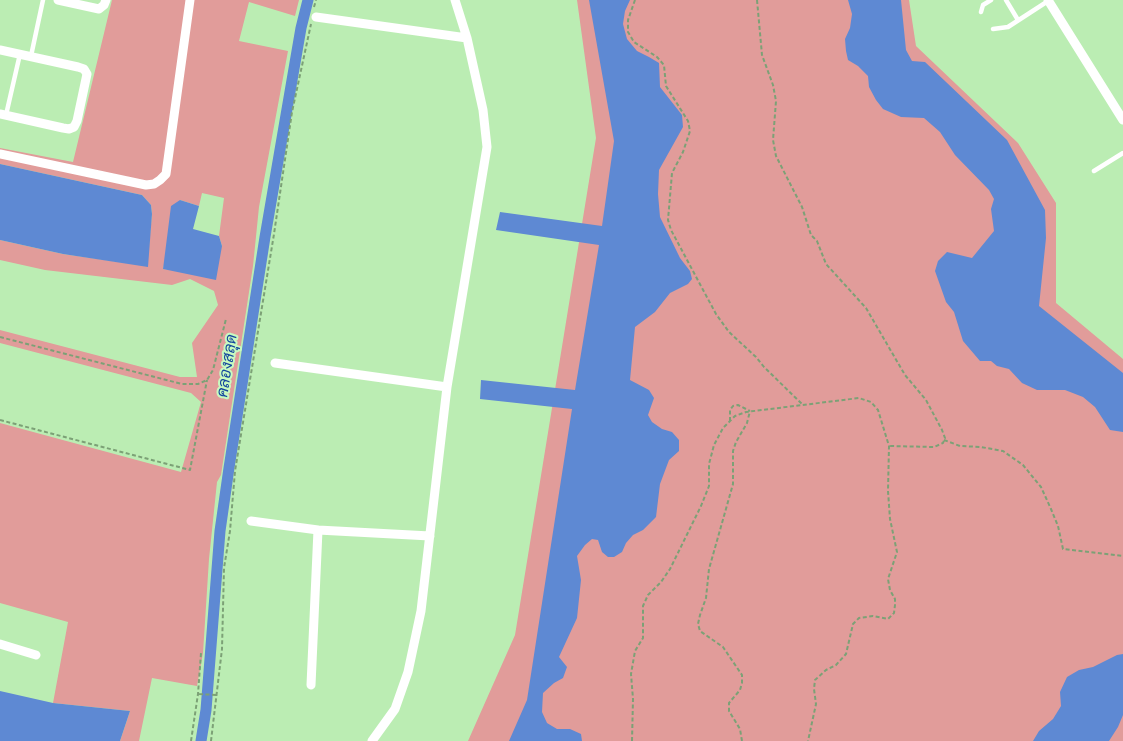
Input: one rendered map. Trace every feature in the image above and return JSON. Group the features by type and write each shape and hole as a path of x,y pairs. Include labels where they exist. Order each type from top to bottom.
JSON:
{"street":[{"path":"58,0 99,9 106,0"},
{"path":"0,154 140,184 154,184 160,180 166,174 190,0"},
{"path":"372,741 395,709 408,672 421,611 447,387 487,148 483,110 467,38 455,0"},
{"path":"1048,0 1123,120"},
{"path":"313,19 467,38"},
{"path":"0,50 84,69 87,74 74,127 69,129 3,115"},
{"path":"1112,103 1123,102"},
{"path":"276,363 447,387"},
{"path":"252,521 318,530 430,536"},
{"path":"311,686 318,530"},
{"path":"0,644 36,655"}],"lane":[{"path":"30,56 43,0"},
{"path":"981,12 983,5 991,0"},
{"path":"1006,0 1018,20"},
{"path":"992,29 1008,27 1048,0"},
{"path":"3,115 20,54"},
{"path":"1094,171 1123,153"}],"path":[{"path":"211,741 222,649 224,568 230,531 235,471 292,112 316,0"},
{"path":"635,0 628,20 628,32 634,42 657,57 664,65 666,86 688,121 690,131 683,152 672,173 668,220 671,230 716,314 729,332 803,405"},
{"path":"757,0 762,55 773,85 776,101 772,140 776,156 802,207 811,235 816,241 826,264 866,308 905,375 926,400 942,430 944,440"},
{"path":"0,420 190,470 207,380 213,370 226,319"},
{"path":"0,337 182,384 198,384 207,380"},
{"path":"632,741 633,699 630,674 635,651 643,638 643,606 648,595 661,582 670,569 697,514 709,486 710,464 714,445 723,428 735,416 750,411 859,398 871,402 878,410 889,446 888,491 890,519 897,552 888,579 890,590 895,598 894,612 888,619 873,616 859,618 853,624 846,654 836,665 826,670 815,680 816,704 808,741"},
{"path":"730,421 730,410 733,406 738,405 750,411"},
{"path":"742,741 740,729 734,722 730,711 730,703 740,690 742,676 723,647 700,630 698,624 706,598 709,569 733,484 733,450 747,423 750,411"},
{"path":"889,446 934,446 943,443 944,440"},
{"path":"944,440 960,446 1003,451 1023,465 1040,487 1051,509 1058,526 1063,549 1123,556"},
{"path":"191,741 199,694 201,653"},
{"path":"199,694 215,696"}],"shaded area":[{"path":"112,0 299,0 295,16 249,2 239,41 288,51 259,207 253,266 221,475 217,482 209,559 203,653 197,686 152,678 139,741 120,741 130,711 53,703 68,622 0,603 0,423 181,472 201,402 191,393 0,343 0,330 180,377 197,377 192,343 218,305 214,291 190,279 172,285 45,270 0,260 0,240 63,254 147,266 152,214 151,205 142,195 0,164 0,148 73,162","holes":["202,193 224,198 219,236 222,246 174,270 163,269 180,200 199,206"]},
{"path":"577,0 909,0 916,46 1018,143 1056,203 1056,303 1123,359 1123,741 468,741 515,635 596,138"}],"water":[{"path":"589,0 630,0 625,11 623,24 627,39 637,51 659,63 660,87 682,115 683,127 659,170 658,194 660,217 680,258 690,271 692,279 688,284 670,293 655,312 635,327 630,380 649,390 654,398 648,415 652,422 662,429 672,432 679,440 679,451 669,460 660,484 656,517 643,530 633,535 626,543 622,552 614,557 608,557 602,552 598,540 592,539 577,556 581,580 577,618 559,657 567,667 563,678 543,693 542,712 547,723 557,729 570,729 581,734 582,741 509,741 527,700 572,409 480,399 481,380 575,390 599,245 496,230 500,212 602,226 614,141"},
{"path":"848,0 901,0 906,50 912,61 925,62 1007,140 1045,210 1046,238 1039,306 1123,373 1123,432 1110,430 1095,407 1083,397 1065,390 1037,390 1022,383 1009,369 997,366 991,361 980,361 963,341 954,312 946,302 935,271 938,261 947,252 972,258 994,231 991,209 994,199 989,190 955,155 940,132 924,118 901,117 883,109 876,100 869,87 868,76 858,66 848,60 845,39 850,28 852,14"},
{"path":"0,164 142,195 151,205 152,214 148,267 63,254 0,240"},
{"path":"180,200 199,206 193,229 219,236 222,246 216,280 163,269 171,206"},
{"path":"1123,654 1123,715 1109,741 1033,741 1039,731 1053,719 1061,706 1060,692 1067,677 1079,670 1093,667"},
{"path":"0,691 53,703 130,711 120,741 0,741"}],"waterway":[{"name":"คลองสลุด","path":"201,741 206,710 220,531 229,468 265,237 301,28 308,0"}]}
